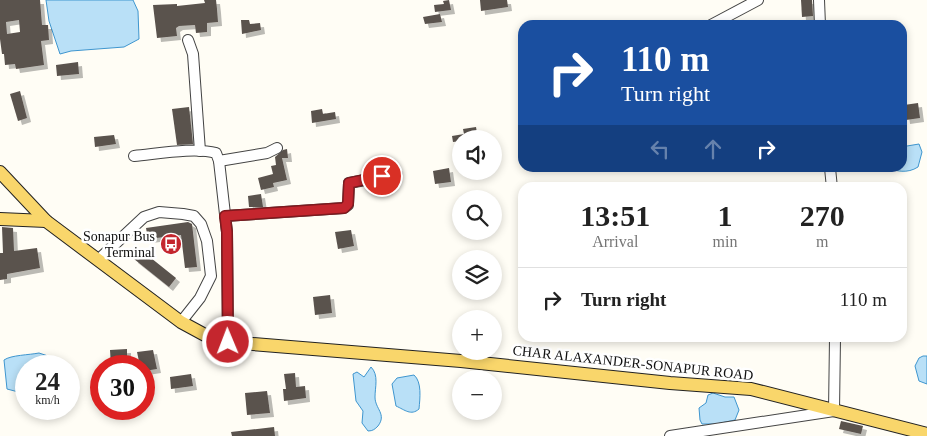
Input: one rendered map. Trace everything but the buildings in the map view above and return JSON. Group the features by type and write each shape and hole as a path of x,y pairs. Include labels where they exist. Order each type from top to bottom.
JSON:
{"main road":[{"name":"CHAR ALAXANDER-SONAPUR ROAD","path":"0,172 46,221 181,322 205,336 228,342 470,362 670,383 752,389 927,434"},
{"path":"0,219 46,221"}],"street":[{"path":"720,20 758,0"},
{"path":"819,0 820,20"},
{"path":"188,40 193,54 200,152"},
{"path":"219,160 267,153 277,148"},
{"path":"134,156 200,152 216,153 219,160 227,232 228,342"},
{"path":"225,216 344,208 348,204 349,183 397,174"},
{"path":"98,260 144,217 160,212 194,216 201,224 207,241 211,276 200,298 181,322"},
{"path":"670,436 834,411 835,342"}],"water":[{"path":"46,0 133,0 138,11 139,39 124,47 71,51 60,54 49,21"},
{"path":"919,144 922,152 918,167 907,171 907,146"},
{"path":"39,353 45,355 24,355"},
{"path":"15,356 15,391 7,389 4,360"},
{"path":"927,356 927,384 919,381 915,366 919,358"},
{"path":"371,367 376,377 375,401 381,418 377,427 368,431 362,423 363,411 356,401 353,374 357,372 364,377"},
{"path":"414,375 419,386 419,409 411,412 396,406 392,384 397,378"},
{"path":"713,393 725,397 734,397 739,410 735,420 716,424 702,424 699,408 706,403 708,395"}],"place":[{"name":"Sonapur Bus Terminal","path":"171,244"}],"route":[{"path":"228,342 227,232 225,216 344,208 348,204 349,183 382,176"}]}
